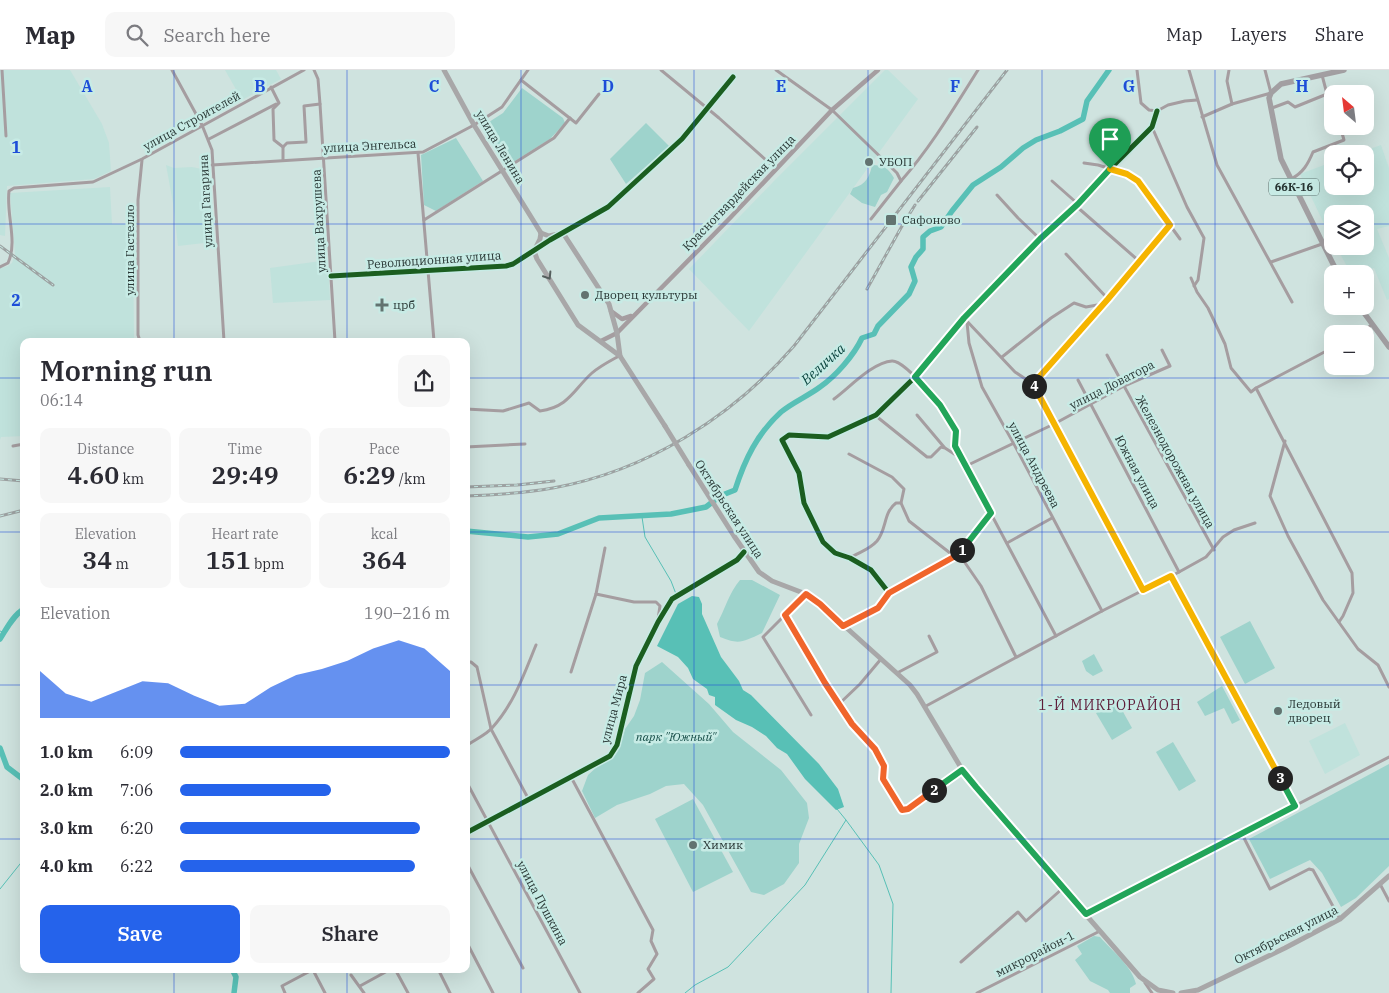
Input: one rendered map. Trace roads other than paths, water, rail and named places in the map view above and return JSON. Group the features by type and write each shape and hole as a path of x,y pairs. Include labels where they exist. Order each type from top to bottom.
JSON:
{"main road":[{"name":"улица Ленина","path":"444,70 474,125 540,232"},
{"path":"1271,94 1281,84 1344,70"},
{"name":"66К-16","path":"1271,94 1269,98 1270,109 1279,151 1290,180 1333,265"},
{"path":"534,251 540,240 540,232 549,236 563,233"},
{"name":"Октябрьская улица","path":"563,233 604,295 611,310 617,332 620,356"},
{"name":"Октябрьская улица","path":"534,251 578,325 620,356 744,552 759,572 772,581 806,594 820,604 910,685 926,706 962,770 976,787 1143,980 1158,990 1173,993"},
{"path":"1365,315 1372,325"},
{"path":"1374,328 1389,347"},
{"name":"Октябрьская улица","path":"1181,993 1197,992 1340,919 1389,876"}],"street":[{"path":"2,70 6,136"},
{"name":"улица Гагарина","path":"172,70 202,125 212,150 224,338"},
{"name":"улица Строителей","path":"0,267 8,263 11,258 12,240 9,191 14,188 93,182 142,159 304,70"},
{"name":"улица Вахрушева","path":"314,70 318,79 320,104 335,338"},
{"name":"улица Энгельса","path":"212,165 423,152 474,125 502,107 528,70"},
{"path":"661,70 776,170"},
{"path":"776,70 832,110 891,166 901,181"},
{"name":"Красногвардейская улица","path":"601,341 617,332 776,170 832,110 878,70"},
{"path":"871,219 915,165 944,125 978,70"},
{"path":"1136,70 1141,103 1149,110 1156,111 1168,105 1197,100"},
{"path":"1189,70 1217,165 1292,302"},
{"path":"1229,70 1227,81 1232,104"},
{"path":"1202,117 1232,104 1271,94 1265,70"},
{"path":"1322,74 1325,85"},
{"path":"563,233 608,208 682,139 733,77"},
{"path":"521,80 576,123 599,94"},
{"path":"271,87 279,103"},
{"path":"1270,109 1288,102 1295,107 1324,96"},
{"path":"209,139 279,103"},
{"path":"279,103 273,109 274,140 282,147 283,160"},
{"path":"282,147 287,143 306,142 304,106 320,104"},
{"path":"889,593 872,570 850,558 835,553 823,542 804,503 799,473 782,440 789,435 828,436 876,415 915,377 964,318 1152,127 1156,111"},
{"path":"424,220 554,138 570,118"},
{"path":"1152,127 1187,207 1204,238 1198,280 1194,286"},
{"path":"1290,180 1300,175 1313,152 1344,140 1343,135"},
{"path":"418,152 434,338"},
{"name":"улица Гастелло","path":"139,338 138,200 142,159"},
{"path":"1084,163 1127,174 1138,181 1180,239"},
{"path":"1052,181 1139,261"},
{"path":"997,195 1040,239"},
{"path":"1033,384 1104,304 1170,225"},
{"name":"Революционная улица","path":"331,276 428,272 506,266 513,264 563,233"},
{"path":"1271,262 1322,244"},
{"path":"1066,254 1108,299"},
{"path":"1191,278 1225,344 1231,368 1250,392 1324,352"},
{"path":"1002,357 1051,318 1074,303 1086,308 1104,304"},
{"path":"611,310 622,319 626,319 636,313"},
{"path":"964,318 1015,372 1033,384 1143,590"},
{"name":"улица Андреева","path":"967,322 972,358 982,387 1102,611"},
{"name":"улица Доватора","path":"966,466 1054,424 1124,386 1170,366 1162,350"},
{"name":"Железнодорожная улица","path":"1107,355 1214,550"},
{"path":"470,409 503,411 529,403 540,411 549,410 569,399 591,374 600,367 620,356"},
{"path":"834,398 874,367 892,361 900,363 915,377 940,405 956,431 955,446 1056,636"},
{"name":"Южная улица","path":"1078,380 1179,572"},
{"path":"1256,388 1352,573 1353,593 1339,622"},
{"path":"876,415 927,457 931,456 941,447 946,448"},
{"path":"917,415 946,448 963,460"},
{"path":"1285,441 1270,496 1288,536 1323,600 1358,649 1378,665 1389,687"},
{"path":"470,447 525,444"},
{"path":"13,446 20,445"},
{"path":"849,454 892,477 904,489 901,503 909,521 953,557"},
{"path":"850,558 858,553 867,551 878,540 890,508 896,503 901,503"},
{"path":"843,626 878,608 889,593 959,554 991,513"},
{"path":"1007,543 1052,517"},
{"path":"926,706 1206,557 1214,550 1223,537 1246,525 1255,523"},
{"path":"571,672 596,594 605,548"},
{"name":"улица Мира","path":"470,831 610,756 617,745 636,666 672,599 737,560 744,552"},
{"path":"959,554 981,586 1016,657"},
{"path":"1171,576 1295,806"},
{"path":"596,594 634,602 656,602 660,606 658,622"},
{"path":"806,594 763,637 811,715"},
{"path":"785,615 852,724 875,749 884,766 883,779 902,810 908,809 962,770"},
{"path":"897,673 937,652 929,636"},
{"path":"470,743 491,729 518,690 536,644"},
{"path":"839,704 860,684 881,659"},
{"path":"470,662 477,667 491,729 529,800"},
{"path":"1086,914 1389,757"},
{"path":"570,777 654,930 651,941 657,954 648,969 654,979 638,993"},
{"name":"улица Пушкина","path":"470,788 580,993"},
{"path":"1242,834 1270,889 1310,868 1313,870 1340,919"},
{"path":"470,870 522,968"},
{"path":"1380,884 1389,901"},
{"path":"960,962 1018,912 1026,921 1063,888"},
{"name":"микрорайон-1","path":"977,993 1100,931"},
{"path":"470,948 494,993"},
{"path":"286,993 282,986 306,973"},
{"path":"315,973 325,993"},
{"path":"360,986 384,973"},
{"path":"397,973 408,993"},
{"path":"440,973 450,993"},
{"path":"351,975 364,993"},
{"name":"Октябрьская улица","path":"1143,980 1152,993"}],"water":[{"path":"692,596 699,597 702,604 702,614 721,657 739,681 743,690 751,695 819,764 838,789 844,807 836,810 805,779 787,754 777,748 766,736 736,720 715,705 715,697 709,695 707,689 693,679 688,668 678,657 657,646 678,604"}],"waterway":[{"name":"Величка","path":"470,531 528,537 558,534 599,518 671,514 706,507 720,496 735,490 743,468 765,429 786,408 832,377 849,358 862,338 874,334 878,326 909,294 915,281 911,267 923,249 923,237 930,231 941,227 973,185 1001,167 1023,148 1036,140 1060,131 1083,119 1087,101 1109,70"},
{"path":"642,517 645,537 671,581 676,594"},
{"name":"Величка","path":"0,639 20,612"},
{"name":"Величка","path":"0,631 5,633"},
{"path":"0,748 7,767 20,777"},
{"path":"685,993 695,985 728,967 805,885 846,820 837,809"},
{"path":"846,820 879,865 893,904 891,993"},
{"path":"0,889 20,864"},
{"path":"234,973 236,977 234,993"}],"railway":[{"path":"470,496 509,494 553,488 588,480 622,469 686,437 715,418 743,396 770,372 794,346 1007,70"},
{"path":"918,201 977,127"},
{"path":"867,289 915,205"},
{"path":"0,246 53,285"},
{"path":"0,479 20,481"},
{"path":"470,487 554,481"},
{"path":"0,516 20,511"}],"place":[{"name":"УБОП","path":"869,162"},
{"name":"Сафоново","path":"891,220"},
{"name":"Дворец культуры","path":"585,295"},
{"name":"црб","path":"382,305"},
{"name":"Ледовый дворец","path":"1278,711"},
{"name":"Химик","path":"693,845"}],"district":[{"name":"1-Й МИКРОРАЙОН","path":"1110,705"}],"park label":[{"name":"парк \"Южный\"","path":"676,737"}]}
